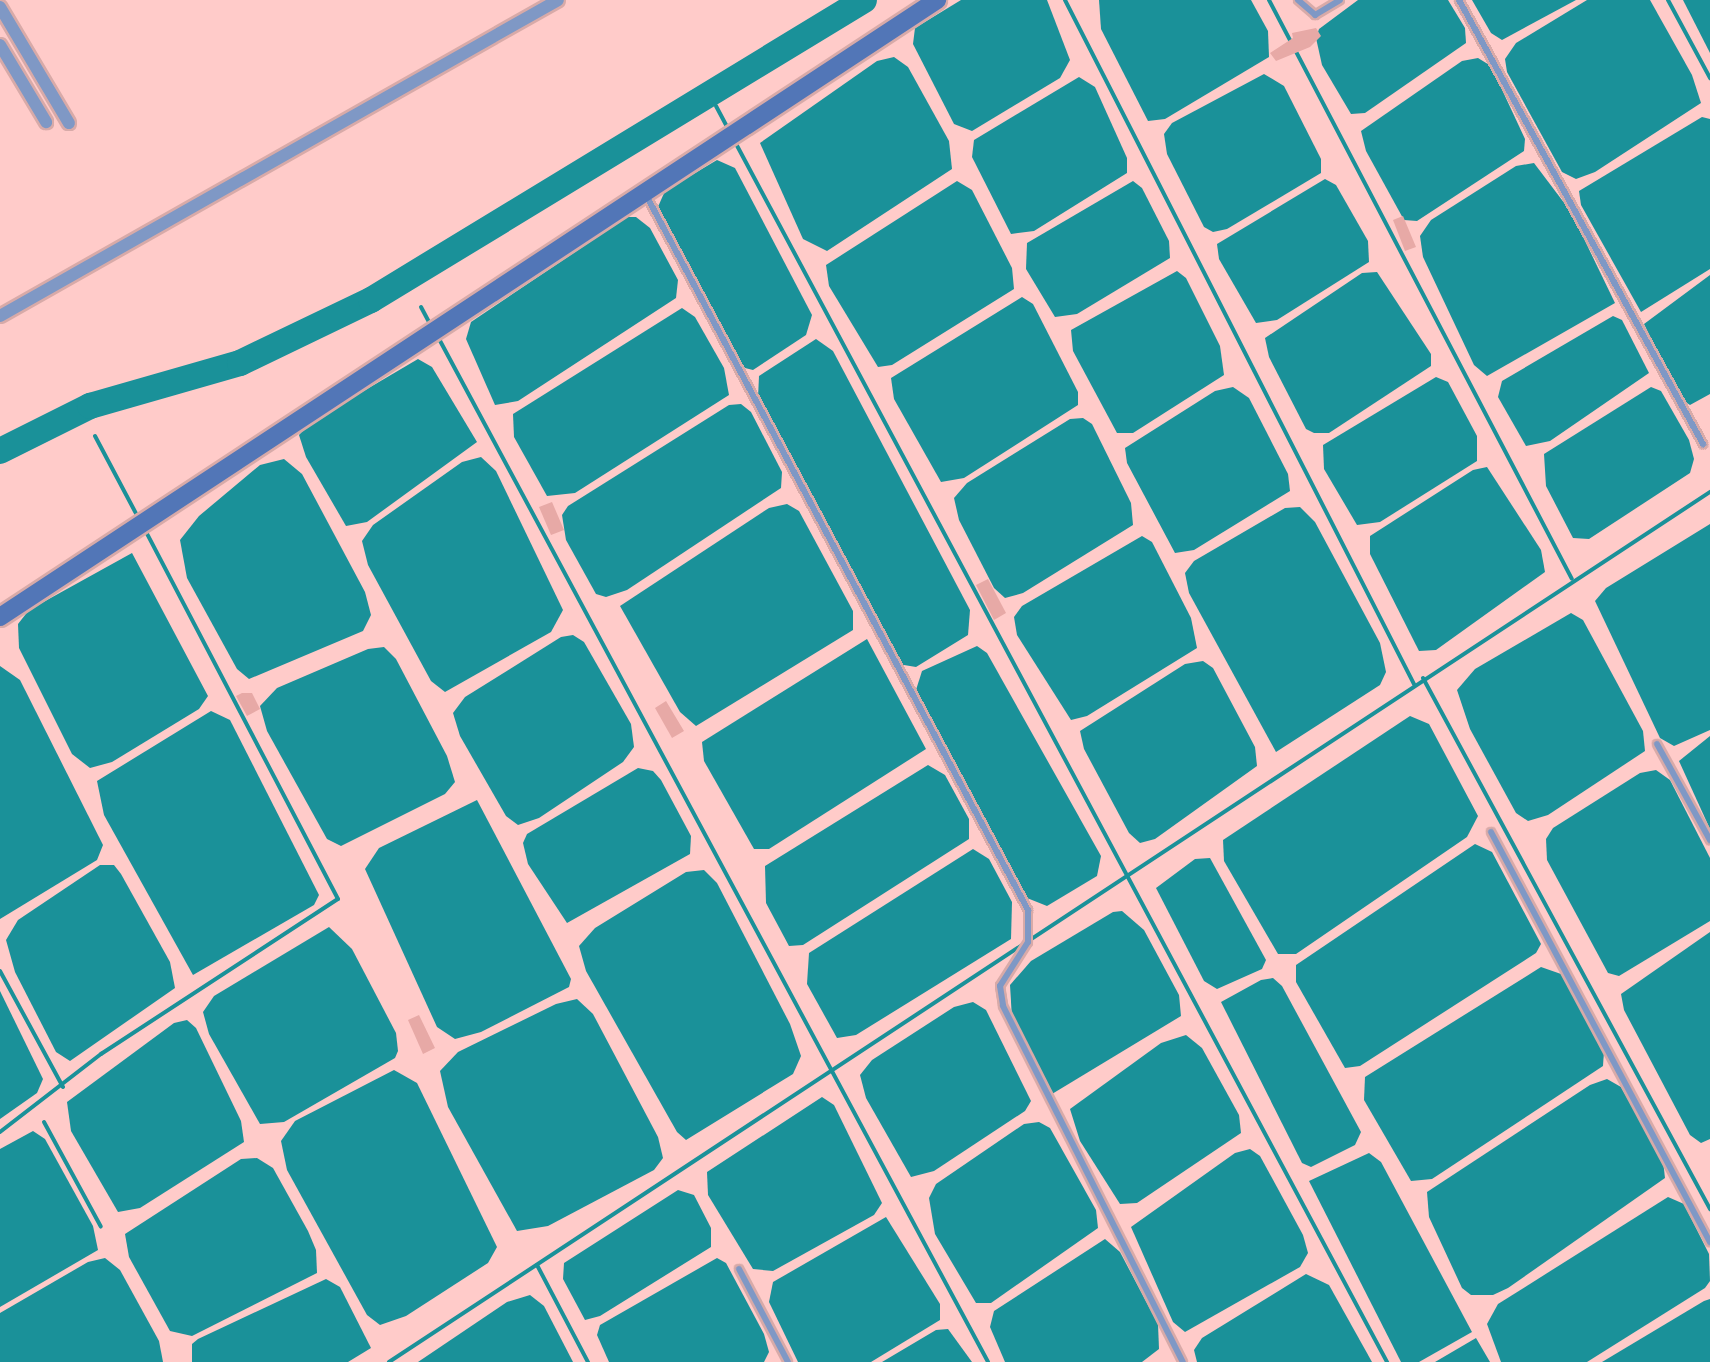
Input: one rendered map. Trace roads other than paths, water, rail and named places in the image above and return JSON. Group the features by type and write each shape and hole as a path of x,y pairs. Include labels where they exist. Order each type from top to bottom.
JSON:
{"street":[{"path":"0,316 558,0"},
{"path":"0,617 646,195 937,0"},
{"path":"0,7 69,123"},
{"path":"0,45 46,122"}],"lane":[{"path":"1298,0 1315,15 1340,0"},
{"path":"1459,0 1703,444"},
{"path":"646,195 1028,910 1028,942 1000,986 1003,1006 1183,1362"},
{"path":"1657,744 1710,840"},
{"path":"1491,832 1710,1242"},
{"path":"739,1269 788,1362"}],"water":[{"path":"961,0 1047,0 1070,60 1060,78 972,131 954,124 913,44 915,28"},
{"path":"1099,0 1251,0 1268,31 1269,57 1165,119 1148,121 1101,29"},
{"path":"1358,0 1448,0 1465,28 1466,43 1365,113 1351,114 1322,65 1316,38 1319,29"},
{"path":"1472,0 1576,0 1502,40 1491,33"},
{"path":"1587,0 1650,0 1692,75 1701,103 1595,172 1576,179 1562,172 1507,72 1505,59 1516,43"},
{"path":"1683,0 1710,0 1710,53"},
{"path":"894,57 908,67 949,141 952,169 827,251 803,239 760,143 877,61"},
{"path":"1478,58 1491,66 1525,139 1524,151 1417,221 1404,220 1366,151 1361,131 1462,61"},
{"path":"1264,74 1284,86 1321,159 1321,173 1227,229 1213,232 1204,227 1167,154 1164,134 1172,123"},
{"path":"1079,77 1095,87 1127,158 1127,173 1034,231 1011,234 972,157 974,140"},
{"path":"1702,117 1710,119 1710,269 1641,312 1581,205 1579,191"},
{"path":"717,160 735,168 812,315 806,335 753,370 741,367 657,209 665,191"},
{"path":"1534,163 1571,212 1615,303 1487,376 1474,365 1423,257 1420,236 1431,220 1516,166"},
{"path":"1325,179 1336,185 1368,241 1369,262 1277,320 1256,323 1219,259 1217,244"},
{"path":"957,181 972,190 1012,268 1014,289 892,365 878,367 829,286 826,265"},
{"path":"1133,181 1142,188 1169,241 1170,258 1077,314 1055,317 1026,269 1027,243"},
{"path":"627,217 636,217 650,228 678,280 676,298 518,401 495,405 466,339 471,322"},
{"path":"1177,271 1186,278 1220,346 1224,375 1133,433 1117,433 1073,351 1071,330"},
{"path":"1377,272 1431,354 1431,366 1329,433 1314,433 1306,429 1269,357 1265,338 1362,273"},
{"path":"1710,275 1710,394 1690,405 1681,399 1644,324"},
{"path":"1022,297 1033,304 1078,392 1078,405 964,478 941,482 894,399 891,378"},
{"path":"682,308 695,317 724,368 729,395 575,493 547,496 514,437 513,414"},
{"path":"1613,316 1622,320 1649,373 1550,441 1526,446 1498,397 1502,381"},
{"path":"816,339 833,351 970,610 968,635 916,667 898,664 758,398 759,376"},
{"path":"418,359 432,367 477,442 367,522 346,526 306,457 299,435 311,422"},
{"path":"1436,377 1448,382 1477,436 1477,461 1380,522 1357,525 1324,469 1323,445"},
{"path":"1233,387 1249,398 1288,474 1290,491 1194,550 1175,553 1127,463 1125,448 1215,391"},
{"path":"1651,387 1661,391 1689,440 1694,459 1690,473 1589,539 1573,538 1546,486 1544,454"},
{"path":"741,404 751,412 782,472 781,488 627,590 606,597 596,594 566,540 562,515 568,506 729,405"},
{"path":"1083,418 1092,424 1131,503 1133,525 1023,593 1005,598 994,588 959,520 954,498 967,483 1070,419"},
{"path":"481,457 496,471 563,610 551,632 445,692 431,681 368,565 362,541 373,525 462,462"},
{"path":"284,459 302,474 365,592 371,615 363,631 249,679 237,669 187,578 180,540 199,516 260,465"},
{"path":"1487,467 1541,550 1545,572 1436,650 1419,651 1370,554 1370,536 1473,470"},
{"path":"787,504 799,511 853,611 853,630 696,726 680,712 620,606 769,508"},
{"path":"1300,507 1315,522 1380,643 1386,672 1380,685 1276,752 1189,593 1185,573 1194,561 1285,508"},
{"path":"1710,524 1710,730 1674,746 1660,738 1595,601 1606,588"},
{"path":"1142,536 1152,542 1191,618 1197,648 1087,716 1071,720 1017,635 1014,617 1022,606"},
{"path":"132,553 208,696 199,709 112,762 90,768 72,754 19,648 18,624 29,610"},
{"path":"1571,613 1583,620 1643,731 1645,751 1548,815 1528,821 1516,813 1470,729 1457,690 1475,669"},
{"path":"573,635 584,642 631,724 634,747 623,762 539,818 518,825 506,816 460,736 453,713 465,697 561,637"},
{"path":"867,639 926,749 769,849 754,849 704,761 702,742"},
{"path":"977,646 987,653 1101,856 1097,876 1047,906 1027,898 916,690 922,671"},
{"path":"384,647 396,659 447,756 455,782 445,794 341,846 327,839 267,731 260,706 277,688 368,649"},
{"path":"1203,661 1213,668 1255,747 1257,766 1155,839 1140,843 1129,833 1084,749 1080,731 1185,664"},
{"path":"0,666 20,680 103,845 97,860 0,919"},
{"path":"211,711 230,720 319,895 314,905 193,975 104,815 97,781"},
{"path":"1410,716 1429,724 1478,816 1467,837 1296,954 1278,954 1224,861 1223,840"},
{"path":"1710,736 1710,829 1679,761"},
{"path":"928,765 945,775 969,819 969,839 803,945 789,946 766,903 765,866"},
{"path":"638,768 653,771 661,780 691,836 690,854 567,923 528,864 523,843 527,834"},
{"path":"1656,770 1670,780 1710,858 1710,921 1619,976 1608,973 1547,860 1546,839 1553,828 1640,773"},
{"path":"477,800 571,979 569,987 481,1032 455,1039 437,1027 365,869 379,848"},
{"path":"1475,844 1492,852 1541,944 1536,953 1360,1066 1345,1068 1296,982 1296,965"},
{"path":"973,849 989,859 1012,902 1011,939 856,1035 837,1038 807,984 809,953"},
{"path":"1210,858 1266,960 1262,969 1217,989 1204,981 1156,888 1195,859"},
{"path":"100,865 114,865 121,874 170,962 175,988 70,1061 56,1052 15,972 6,940 18,920"},
{"path":"704,870 717,883 790,1024 801,1056 793,1074 686,1140 677,1132 586,971 579,946 595,928 686,872"},
{"path":"1122,911 1144,930 1179,995 1181,1016 1052,1094 1012,1018 1010,985 1031,961 1113,912"},
{"path":"329,927 352,949 396,1033 398,1051 395,1058 284,1122 260,1124 209,1034 203,1012 214,996"},
{"path":"1710,932 1710,1139 1701,1143 1690,1135 1624,1010 1621,994"},
{"path":"1541,967 1561,974 1604,1051 1603,1066 1432,1179 1411,1181 1364,1100 1365,1077"},
{"path":"1273,978 1282,986 1361,1132 1355,1145 1311,1167 1302,1163 1221,1002 1261,980"},
{"path":"0,991 43,1079 37,1093 0,1119"},
{"path":"577,999 593,1014 658,1137 663,1158 654,1170 548,1226 517,1231 448,1107 440,1071 458,1052 556,1004"},
{"path":"973,1002 986,1010 1031,1101 1025,1111 934,1171 911,1177 866,1098 860,1075 872,1060 954,1007"},
{"path":"187,1020 196,1028 241,1121 244,1142 140,1208 118,1212 71,1131 67,1102 174,1023"},
{"path":"1186,1035 1202,1048 1239,1115 1241,1133 1137,1203 1120,1204 1080,1141 1070,1109 1161,1043"},
{"path":"394,1070 417,1083 497,1247 488,1263 406,1316 380,1325 367,1315 287,1170 281,1141 295,1121"},
{"path":"1607,1079 1621,1087 1663,1161 1665,1178 1508,1288 1493,1295 1471,1295 1462,1288 1429,1217 1427,1192 1590,1085"},
{"path":"822,1097 834,1105 882,1203 874,1215 773,1271 753,1269 708,1195 707,1172"},
{"path":"1039,1122 1050,1128 1096,1210 1098,1228 991,1303 976,1303 935,1234 929,1198 936,1184 1024,1124"},
{"path":"33,1131 45,1139 93,1226 98,1250 0,1307 0,1149"},
{"path":"1250,1149 1260,1156 1303,1235 1308,1253 1300,1267 1185,1332 1173,1322 1131,1227 1235,1153"},
{"path":"1369,1153 1381,1162 1472,1332 1419,1362 1401,1362 1309,1181"},
{"path":"257,1158 273,1168 308,1231 316,1250 317,1273 192,1336 170,1331 129,1257 125,1234 241,1159"},
{"path":"678,1190 694,1195 711,1228 711,1247 600,1316 585,1320 563,1279 564,1263"},
{"path":"1668,1197 1684,1204 1709,1254 1710,1281 1705,1288 1587,1362 1501,1362 1487,1324 1498,1304"},
{"path":"886,1217 940,1304 940,1320 871,1362 798,1362 769,1302 773,1282"},
{"path":"1105,1239 1120,1252 1158,1324 1159,1349 1142,1362 1005,1362 990,1327 994,1311"},
{"path":"105,1258 120,1270 159,1341 163,1362 0,1362 0,1313 88,1262"},
{"path":"717,1258 726,1263 764,1334 769,1352 764,1362 609,1362 597,1335 600,1325"},
{"path":"1306,1274 1329,1285 1372,1362 1197,1362 1194,1350 1202,1338"},
{"path":"326,1279 340,1287 371,1348 348,1362 192,1362 192,1344 198,1339"},
{"path":"530,1295 544,1306 573,1362 418,1362 507,1302"},
{"path":"1710,1299 1710,1362 1602,1362 1704,1301"},
{"path":"948,1329 972,1362 882,1362 936,1330"},
{"path":"1476,1338 1490,1362 1435,1362"}],"waterway":[{"path":"0,451 90,406 240,363 371,300 864,0"},
{"path":"1065,0 1414,684"},
{"path":"1269,0 1572,579"},
{"path":"1668,0 1710,78"},
{"path":"716,106 728,129"},
{"path":"734,140 1387,1362"},
{"path":"421,307 431,326"},
{"path":"438,337 988,1362"},
{"path":"95,436 139,519"},
{"path":"389,1362 1710,492"},
{"path":"0,1132 101,1054 338,899 145,530"},
{"path":"1423,678 1710,1209"},
{"path":"0,971 63,1087"},
{"path":"44,1122 101,1227"},
{"path":"537,1265 588,1362"}]}
